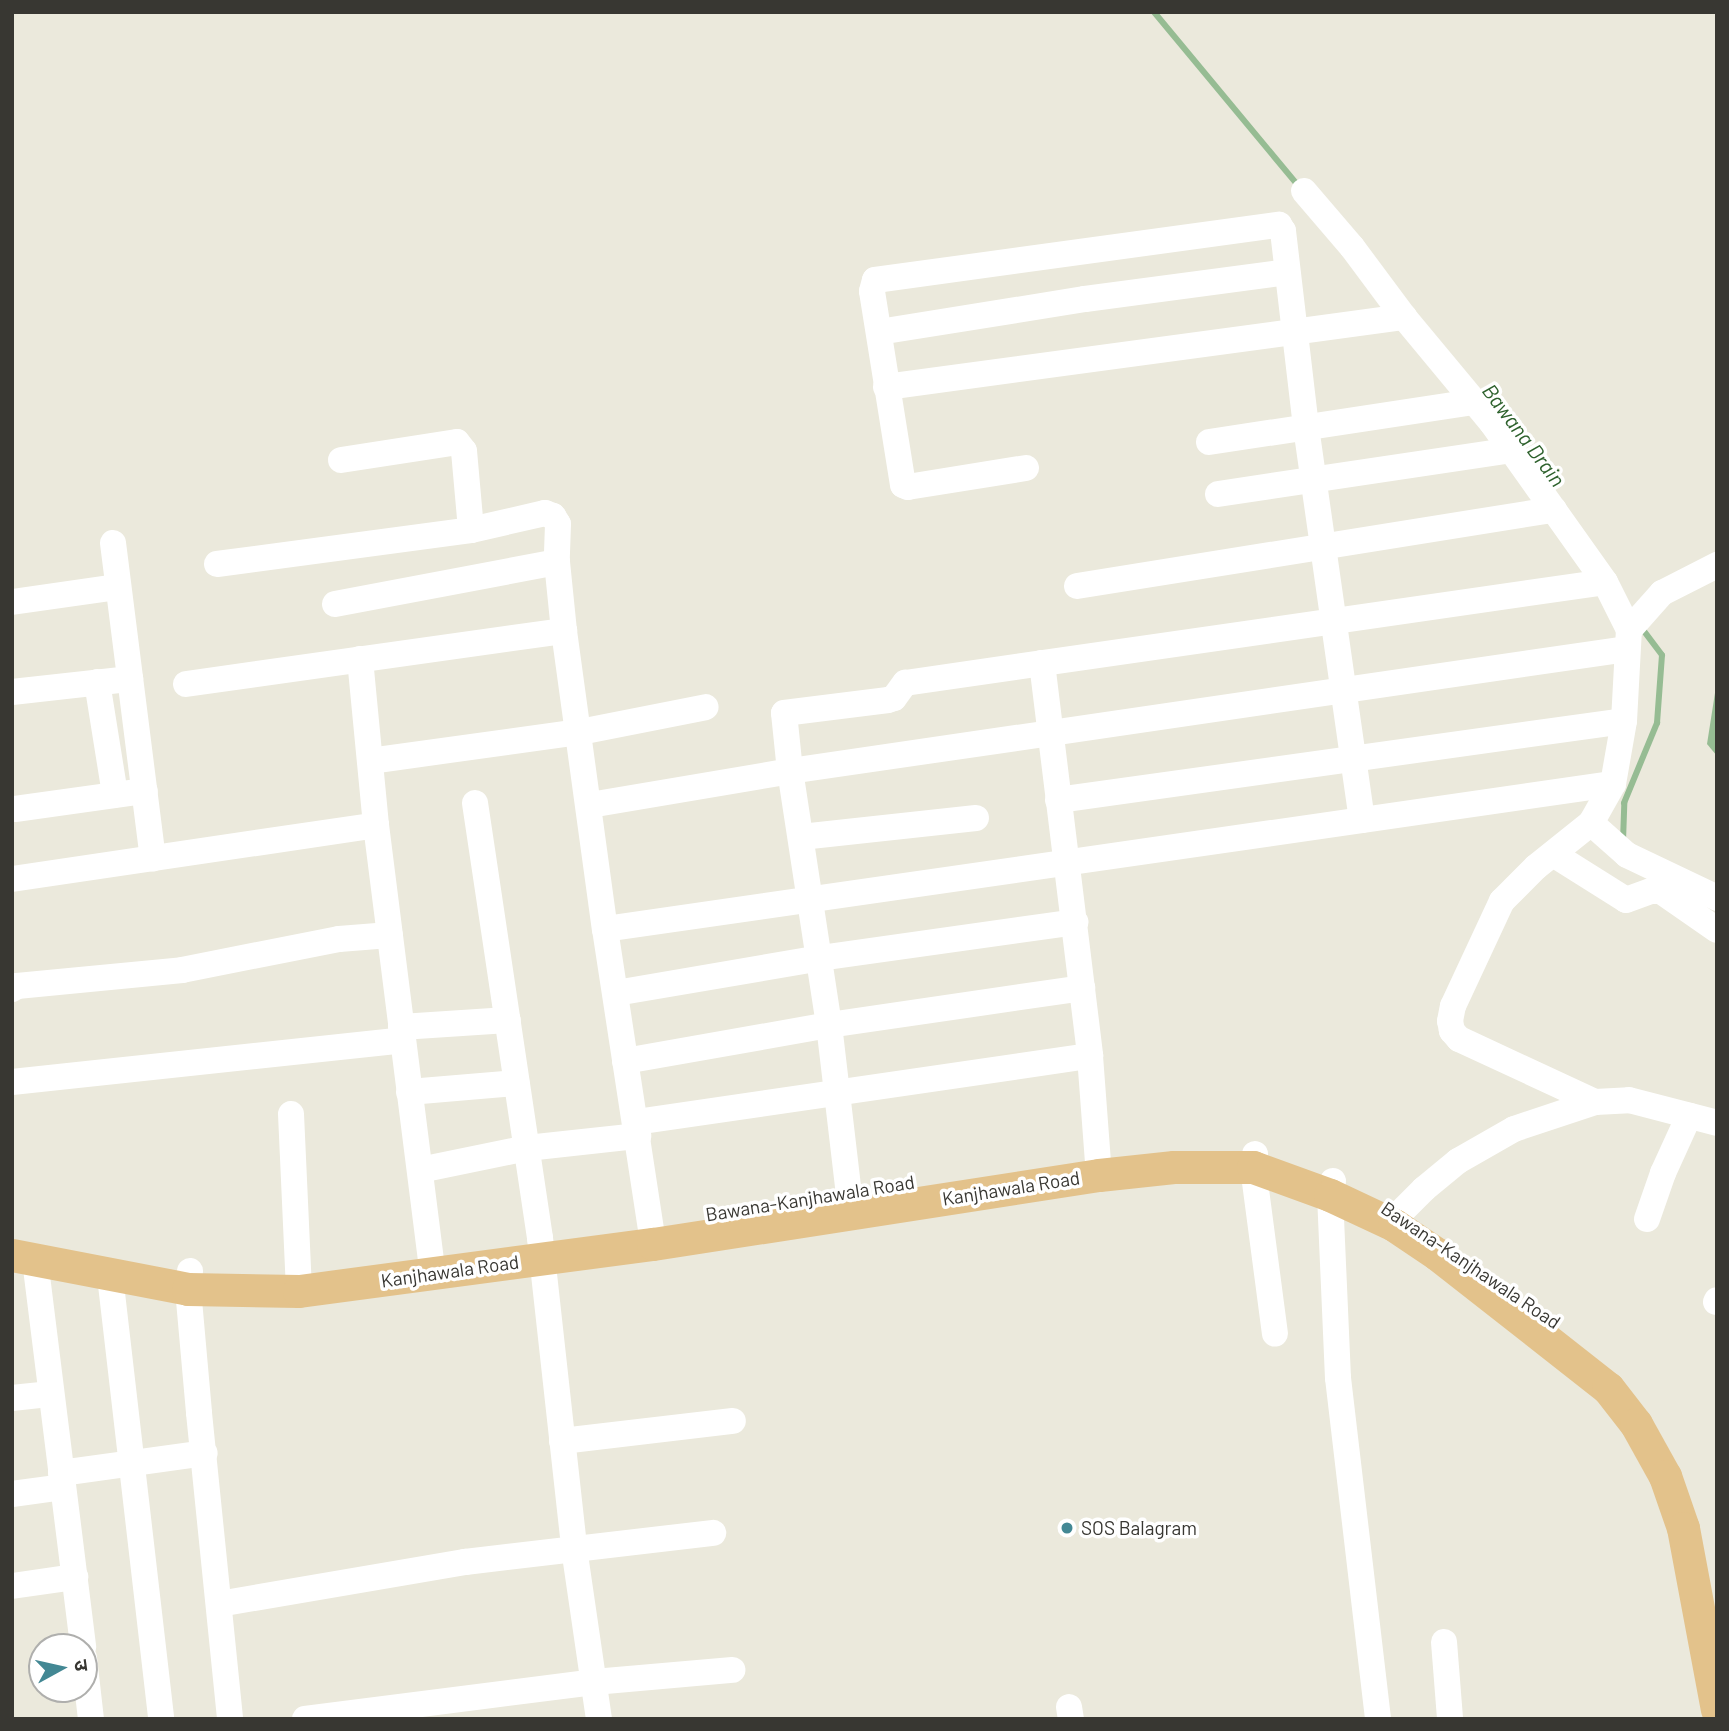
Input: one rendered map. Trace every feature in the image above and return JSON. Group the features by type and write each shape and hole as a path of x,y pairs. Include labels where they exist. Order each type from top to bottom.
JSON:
{"main road":[{"name":"Bawana-Kanjhawala Road","path":"20,1251 151,1268 189,1280 298,1283 652,1234 1099,1166 1175,1150 1254,1161 1331,1188 1397,1219 1591,1346 1621,1373 1666,1434 1681,1469 1693,1536 1717,1614"},
{"path":"20,1251 110,1276 189,1280"},
{"path":"1693,1536 1717,1709"}],"street":[{"path":"1304,191 1352,247 1404,317 1511,450 1605,582 1629,635 1623,721 1613,784 1591,823 1502,901 1453,1006 1450,1021 1452,1031 1459,1039 1595,1102"},
{"path":"1027,468 908,487 903,485 872,291 875,280 881,277 1057,256 1270,224 1279,225 1283,231 1306,427 1362,820"},
{"path":"879,332 1085,299 1287,272"},
{"path":"886,387 1404,317"},
{"path":"1209,442 1474,402"},
{"path":"341,460 457,442 464,451 471,530"},
{"path":"1219,494 1511,450"},
{"path":"1077,586 1554,510"},
{"path":"217,564 471,530 545,513 553,516 558,524 557,562 564,631 605,929 652,1234"},
{"path":"113,543 153,858"},
{"path":"335,604 557,562"},
{"path":"590,805 790,772 1344,691 1629,635 1651,603 1662,593 1717,565"},
{"path":"850,1202 830,1025 790,772 784,713 888,701 894,698 905,683 1605,582"},
{"path":"12,602 118,587"},
{"path":"186,684 564,631"},
{"path":"360,659 376,825 432,1264"},
{"path":"1042,663 1090,1056 1099,1166"},
{"path":"12,692 130,679"},
{"path":"97,682 115,795"},
{"path":"370,761 580,732 706,707"},
{"path":"1058,800 1623,721"},
{"path":"605,929 811,897 1613,784"},
{"path":"15,809 145,791"},
{"path":"475,803 542,1248 574,1548 599,1719"},
{"path":"801,837 976,818"},
{"path":"1591,823 1627,855 1717,898"},
{"path":"12,879 376,825"},
{"path":"1553,854 1626,900 1651,891 1661,891 1717,930"},
{"path":"615,993 820,958 1074,922"},
{"path":"12,989 17,986 182,970 305,944 390,934"},
{"path":"625,1061 830,1025 1082,988"},
{"path":"12,1082 508,1020"},
{"path":"420,1170 837,1092 1090,1056"},
{"path":"410,1092 517,1083"},
{"path":"1397,1219 1458,1161 1514,1129 1595,1102 1629,1100 1717,1123"},
{"path":"290,1114 298,1283"},
{"path":"1647,1219 1663,1173 1689,1116"},
{"path":"1254,1161 1275,1334"},
{"path":"1331,1188 1338,1378 1378,1719"},
{"path":"20,1251 51,1394 81,1633"},
{"path":"110,1276 161,1719"},
{"path":"189,1280 230,1719"},
{"path":"12,1398 51,1394"},
{"path":"562,1441 733,1422"},
{"path":"12,1494 132,1463 205,1453"},
{"path":"219,1604 465,1562 713,1533"},
{"path":"12,1586 75,1577"},
{"path":"1444,1642 1450,1719"},
{"path":"305,1719 594,1682 732,1670"}],"shaded area":[{"path":"1717,680 1717,756 1707,744"}],"waterway":[{"name":"Bawana Drain","path":"1154,12 1300,188"},
{"name":"Bawana Drain","path":"1623,841 1624,803 1657,723 1662,655 1642,628"}],"place":[{"name":"SOS Balagram","path":"1067,1528"}]}
